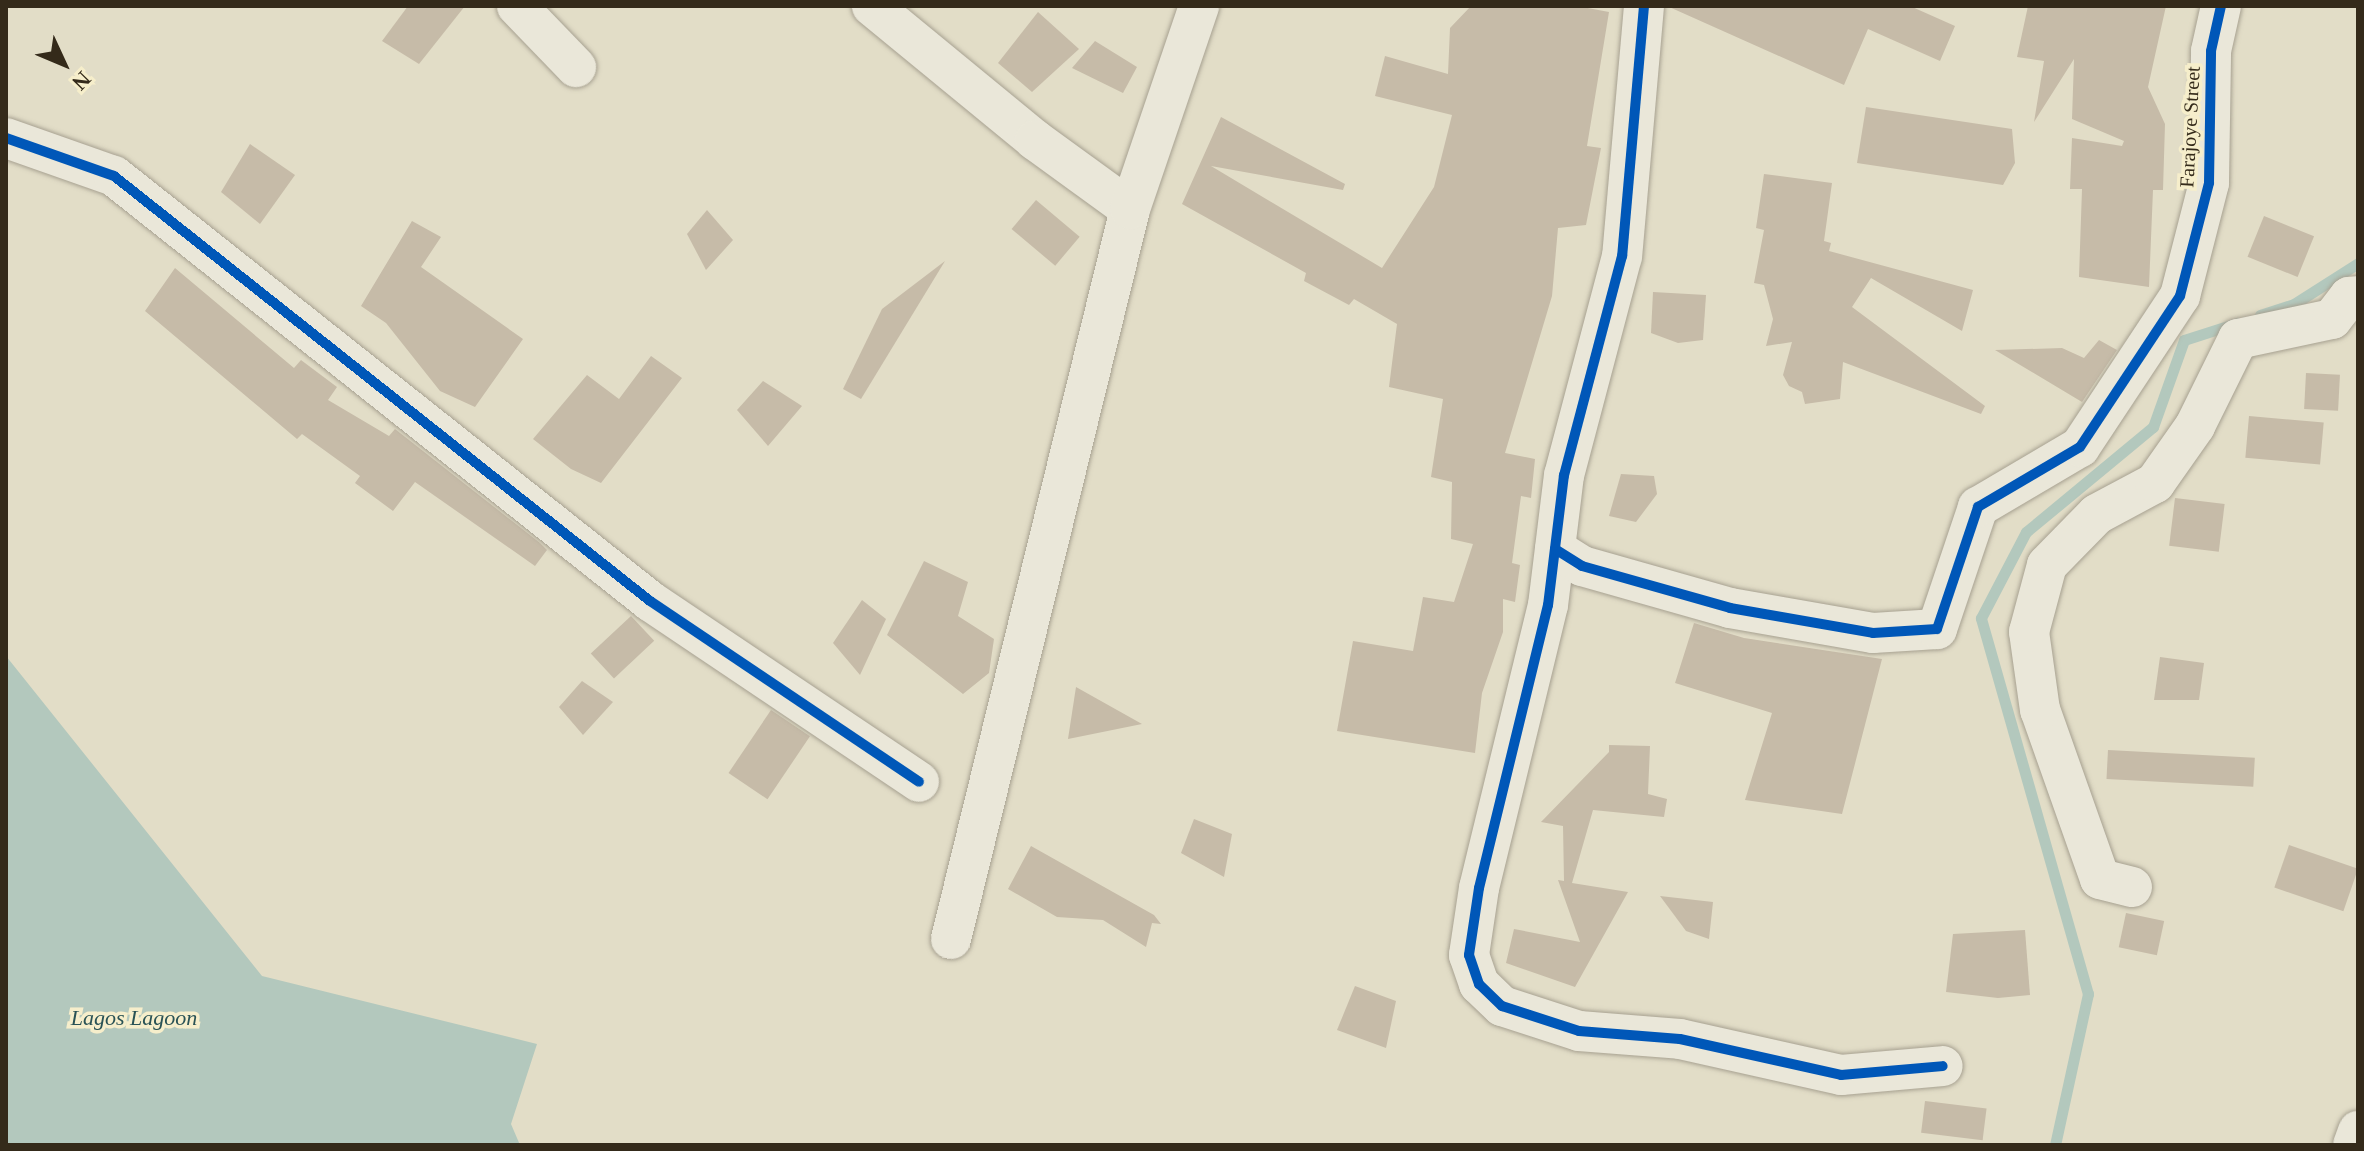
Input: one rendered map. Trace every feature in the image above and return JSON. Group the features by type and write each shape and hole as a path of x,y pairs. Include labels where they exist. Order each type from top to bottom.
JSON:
{"street":[{"path":"517,6 576,67"},
{"path":"872,6 1035,140 1130,209"},
{"path":"951,939 1130,209 1199,6"},
{"path":"1644,6 1622,256 1564,475 1548,605 1479,888 1469,955 1479,984 1502,1006 1579,1031 1680,1039 1841,1075 1943,1066"},
{"name":"Farajoye Street","path":"1555,549 1582,566 1730,608 1873,633 1937,629 1978,507 2080,447 2180,296 2209,183 2211,51 2221,6"},
{"path":"6,138 114,176 650,601 919,782"},
{"path":"2132,887 2100,879 2040,710 2029,632 2047,565 2097,514 2155,483 2195,426 2238,339 2332,319 2349,297 2358,296"},
{"path":"2353,1145 2358,1131"}],"water":[{"name":"Lagos Lagoon","path":"6,656 262,976 537,1044 511,1124 520,1145 6,1145"}],"building":[{"path":"408,6 465,6 419,64 382,41"},
{"path":"1471,6 1577,6 1609,12 1587,146 1601,148 1586,225 1558,228 1552,296 1505,453 1535,459 1531,498 1521,496 1512,563 1520,565 1515,602 1503,599 1503,632 1482,693 1475,753 1337,731 1353,641 1413,651 1423,597 1454,602 1473,544 1451,539 1452,482 1431,477 1443,399 1389,387 1397,324 1354,299 1349,305 1304,281 1306,273 1182,204 1221,117 1345,184 1343,190 1211,166 1382,268 1434,187 1452,115 1375,96 1385,56 1448,74 1450,28"},
{"path":"1667,6 1910,6 1955,26 1940,61 1868,29 1844,85"},
{"path":"2028,6 2166,6 2148,87 2165,124 2163,190 2153,190 2149,287 2079,277 2082,189 2070,189 2072,138 2122,146 2124,141 2072,119 2074,59 2034,122 2044,61 2017,57"},
{"path":"1038,12 1079,49 1032,92 998,63"},
{"path":"1095,41 1137,67 1123,93 1072,68"},
{"path":"1866,107 2012,129 2015,163 2003,185 1857,163"},
{"path":"250,144 295,175 260,224 221,192"},
{"path":"1764,174 1832,183 1824,241 1831,243 1829,251 1973,290 1962,331 1871,278 1852,307 1985,406 1981,414 1843,362 1840,399 1805,404 1802,392 1789,386 1783,375 1792,342 1766,346 1773,319 1764,285 1754,283 1764,230 1756,228"},
{"path":"1036,200 1080,237 1055,266 1012,229"},
{"path":"707,210 733,240 706,270 687,234"},
{"path":"2264,216 2314,236 2298,277 2248,257"},
{"path":"412,221 441,237 421,267 523,339 475,407 440,391 386,323 361,306"},
{"path":"945,261 861,399 843,389 882,309"},
{"path":"175,268 294,368 301,360 337,387 328,400 389,436 395,429 540,543 547,550 535,566 415,482 393,511 355,483 360,476 302,434 297,439 145,311"},
{"path":"1653,292 1706,295 1703,340 1678,343 1651,333"},
{"path":"2099,340 2117,350 2082,402 1995,350 2062,348 2084,358"},
{"path":"651,356 682,378 601,483 571,469 533,439 587,375 619,399"},
{"path":"2306,373 2340,375 2338,411 2304,409"},
{"path":"763,381 802,406 768,446 737,410"},
{"path":"2249,416 2324,423 2320,464 2245,458"},
{"path":"1621,474 1654,476 1657,494 1636,522 1609,516"},
{"path":"2175,498 2225,504 2219,552 2169,546"},
{"path":"924,561 968,582 958,616 994,639 989,673 963,694 887,635"},
{"path":"862,600 886,619 860,675 833,643"},
{"path":"631,616 654,641 614,678 591,654"},
{"path":"1694,623 1744,638 1882,659 1842,814 1745,800 1772,713 1675,683"},
{"path":"2160,657 2204,663 2199,700 2154,700"},
{"path":"582,681 613,702 583,735 559,707"},
{"path":"1076,687 1142,724 1068,739"},
{"path":"771,710 810,736 767,799 729,773"},
{"path":"1609,745 1650,746 1648,794 1667,799 1664,817 1593,810 1572,883 1628,892 1575,987 1506,963 1514,929 1580,942 1558,880 1564,881 1563,826 1541,822 1609,752"},
{"path":"2108,750 2255,758 2253,787 2106,779"},
{"path":"1194,819 1232,834 1224,877 1181,853"},
{"path":"2289,845 2358,869 2343,911 2274,888"},
{"path":"1031,846 1154,915 1161,924 1152,923 1146,947 1103,920 1057,917 1008,889"},
{"path":"1660,896 1713,902 1709,939 1686,931"},
{"path":"2126,913 2164,921 2157,955 2119,947"},
{"path":"2025,930 2030,995 1998,998 1946,992 1953,934"},
{"path":"1355,986 1396,1001 1386,1048 1337,1030"},
{"path":"1925,1101 1987,1109 1983,1140 1921,1133"}],"waterway":[{"path":"2260,315 2294,304 2358,263"},
{"path":"2055,1145 2088,994 1981,618 2026,532 2153,427 2184,340 2237,323"}],"cycle path":[{"path":"1644,6 1622,256 1564,475 1548,605 1479,888 1469,955 1479,984 1502,1006 1579,1031 1680,1039 1841,1075 1943,1066"},
{"path":"1555,549 1582,566 1730,608 1873,633 1937,629 1978,507 2080,447 2180,296 2209,183 2211,51 2221,6"},
{"path":"6,138 114,176 650,601 919,782"}]}
